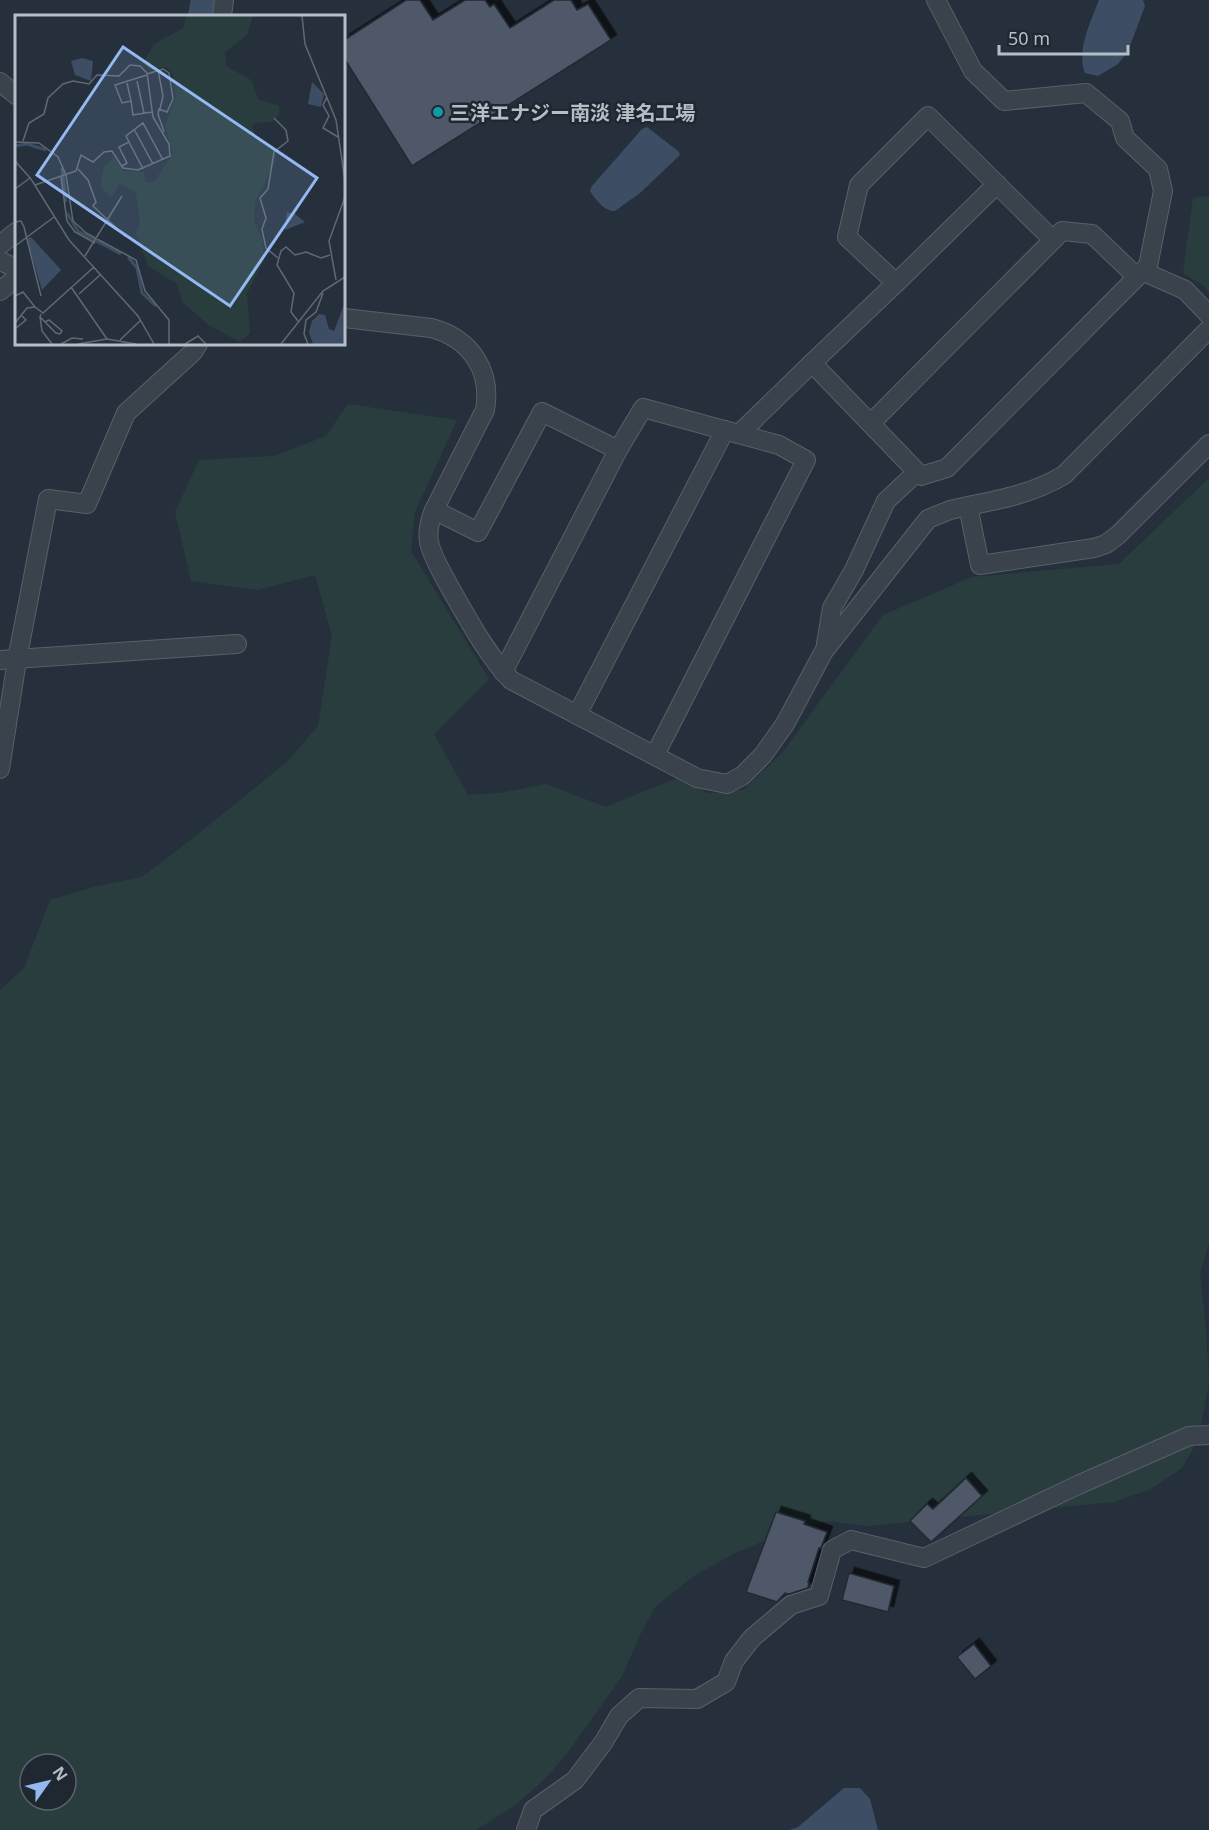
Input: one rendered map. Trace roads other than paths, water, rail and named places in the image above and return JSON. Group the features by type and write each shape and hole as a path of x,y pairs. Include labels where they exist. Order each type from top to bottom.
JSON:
{"street":[{"path":"222,15 224,0"},
{"path":"812,363 921,476 947,468 1148,266 1163,191 1158,169 1125,138 1120,121 1086,93 1004,101 973,71 936,0"},
{"path":"0,82 15,94"},
{"path":"896,283 847,237 859,185 928,116 1053,240"},
{"path":"577,715 732,432 812,363 997,184"},
{"path":"871,423 1062,231 1092,234 1139,274 1185,290 1209,315"},
{"path":"0,245 15,233"},
{"path":"0,261 15,268"},
{"path":"0,291 15,279"},
{"path":"345,318 431,328 445,332 462,342 474,354 486,380 485,410 434,510 429,529 432,551 479,638 503,672 511,680 697,778 727,784 742,776 763,755 785,724 824,651 928,519 950,510 1030,492 1064,475 1209,329"},
{"path":"0,769 8,660 48,499 87,504 126,413 193,352 197,345"},
{"path":"503,672 618,450 644,408 779,445 806,460 655,755"},
{"path":"434,510 478,532 542,412 618,450"},
{"path":"968,506 980,565 1094,548 1106,544 1118,535 1209,444"},
{"path":"824,651 832,608 854,570 886,501 917,472"},
{"path":"8,660 237,644"},
{"path":"526,1830 533,1810 575,1780 603,1743 619,1716 639,1698 697,1699 726,1682 734,1661 752,1638 791,1605 819,1596 832,1550 851,1540 924,1558 1078,1485 1189,1436 1209,1435"}],"water":[{"path":"1099,0 1143,0 1145,6 1128,51 1118,64 1098,76 1085,73 1082,55"},
{"path":"647,127 680,155 640,193 615,211 611,211 592,194 590,191 592,186 642,129"},
{"path":"844,1788 860,1788 870,1799 878,1830 789,1830 798,1827"}],"waterway":[{"path":"204,15 207,0"}],"place":[{"name":"三洋エナジー南淡 津名工場","path":"438,112"}]}
